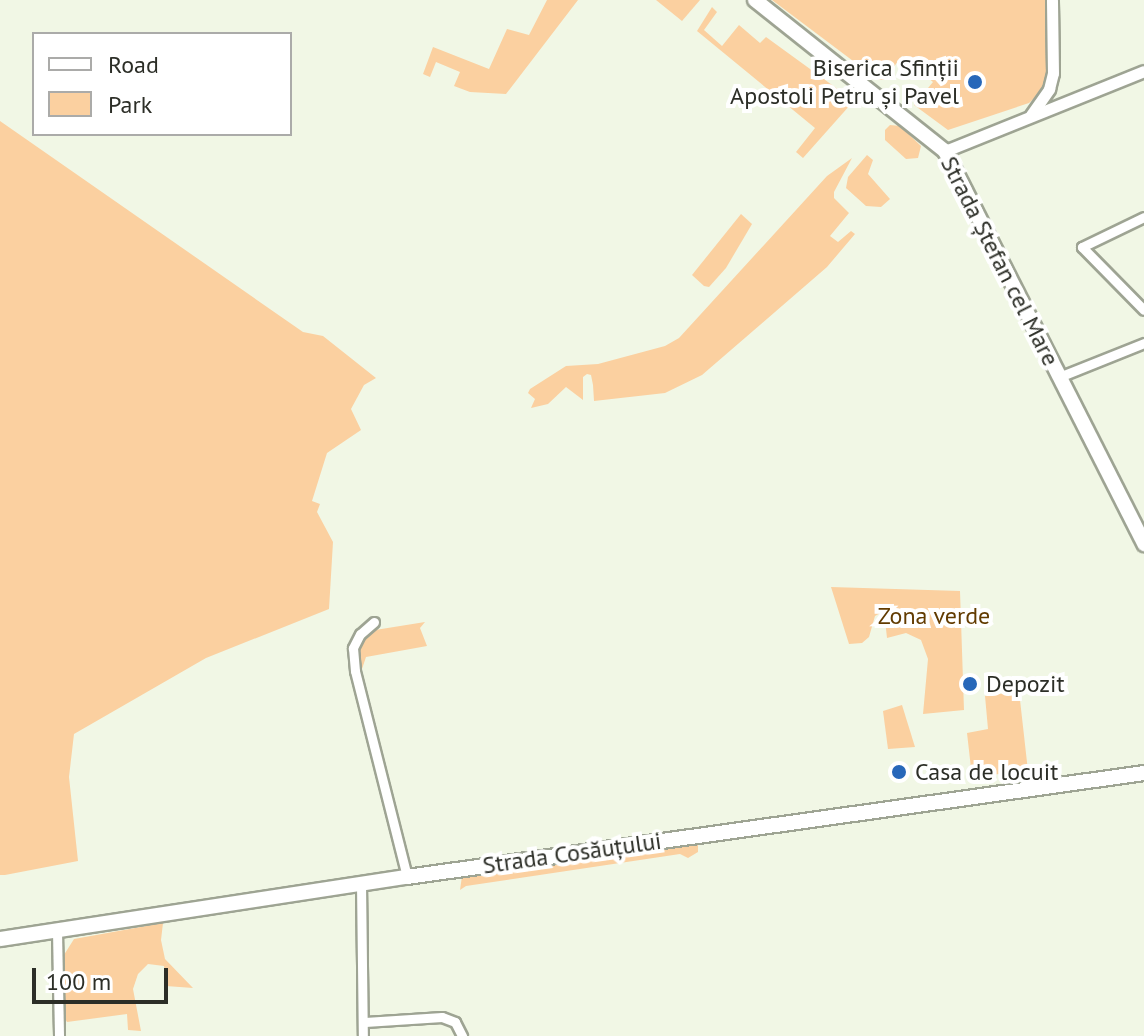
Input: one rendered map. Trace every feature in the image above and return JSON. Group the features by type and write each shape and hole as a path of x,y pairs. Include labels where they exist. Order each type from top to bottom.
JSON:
{"main road":[{"name":"Strada Ștefan cel Mare","path":"755,0 945,151 1144,544"},
{"name":"Strada Cosăuțului","path":"0,939 361,883 1144,773"}],"street":[{"path":"1030,115 1049,89 1053,73 1052,0"},
{"path":"945,151 1144,71"},
{"path":"1144,217 1082,247 1144,310"},
{"path":"1059,377 1144,343"},
{"path":"374,622 360,634 353,648 355,671 407,877"},
{"path":"361,883 363,1036"},
{"path":"57,931 59,1036"},
{"path":"365,1022 442,1017 455,1022 462,1036"}],"green space":[{"path":"547,0 578,0 506,94 470,92 454,86 460,72 436,62 430,77 423,74 433,47 489,69 507,29 529,35"},
{"path":"656,0 700,0 682,21"},
{"path":"772,0 1048,0 1049,69 1043,90 1029,103 948,130 914,105 933,82 902,56 884,80 877,79"},
{"path":"712,7 717,12 704,30 722,46 739,25 760,43 766,37 839,90 853,93 851,104 803,158 796,152 815,128 697,31"},
{"path":"0,121 303,332 323,336 376,378 364,385 351,409 361,430 327,453 312,501 320,504 317,512 333,542 329,609 206,658 74,734 69,777 78,861 5,875 0,875"},
{"path":"890,125 900,126 921,146 918,158 906,159 885,140 885,130"},
{"path":"867,155 873,160 868,174 890,199 881,207 866,206 846,188 848,177"},
{"path":"852,158 834,192 834,198 849,213 830,236 838,242 851,231 855,234 827,267 702,375 665,393 594,401 591,375 587,374 583,377 583,400 566,387 548,404 531,408 535,399 528,393 530,389 566,366 598,364 665,346 679,338 827,176"},
{"path":"741,214 752,224 726,268 709,287 704,286 692,275"},
{"name":"Zona verde","path":"831,587 960,591 964,710 923,714 928,659 921,640 906,633 887,638 884,611 875,616 869,637 862,643 849,644"},
{"path":"425,622 420,628 427,646 366,657 361,672 359,641 369,631"},
{"path":"1019,691 1028,771 972,777 967,733 988,729 985,696"},
{"path":"902,705 915,747 888,749 883,711"},
{"path":"693,843 698,845 698,852 688,858 680,854 466,886 460,890 462,876"},
{"path":"163,923 161,940 165,959 193,988 166,986 164,966 148,964 138,974 133,989 141,1031 128,1030 127,1014 67,1022 64,1017 62,958 74,939"}],"place":[{"name":"Biserica Sfinții Apostoli Petru și Pavel","path":"975,82"},
{"name":"Depozit","path":"970,684"},
{"name":"Casa de locuit","path":"899,772"}]}
